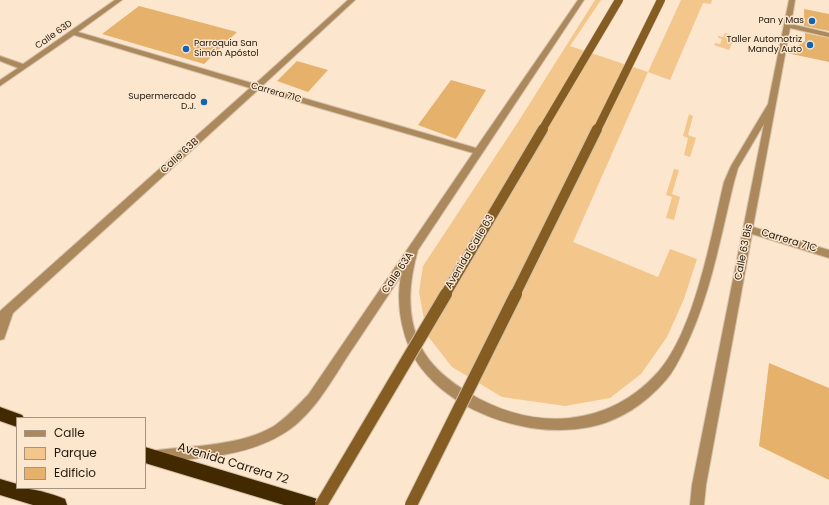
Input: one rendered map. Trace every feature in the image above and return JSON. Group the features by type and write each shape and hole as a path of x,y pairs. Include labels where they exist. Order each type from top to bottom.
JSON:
{"highway":[{"path":"0,413 16,420"},
{"name":"Avenida Carrera 72","path":"148,456 311,505"},
{"path":"0,487 59,505"}],"main road":[{"name":"Avenida Calle 63","path":"321,505 619,0"},
{"path":"412,505 661,0"}],"street":[{"name":"Calle 63D","path":"0,84 118,0"},
{"name":"Calle 63B","path":"0,335 4,315 352,0"},
{"name":"Calle 63A","path":"148,456 217,449 248,443 270,434 290,422 312,399 581,0"},
{"name":"Calle 63 Bis","path":"697,505 699,485 792,0"},
{"path":"787,26 829,35"},
{"name":"Carrera 71C","path":"72,33 479,152"},
{"path":"0,58 24,67"},
{"path":"413,250 405,281 404,303 409,329 421,359 446,384 472,403 500,415 536,423 573,425 610,414 635,400 662,376 683,342 703,286 729,182 734,168 772,104"},
{"name":"Carrera 71C","path":"748,229 829,254"}],"green space":[{"path":"595,0 601,0 570,46 648,72 573,242 658,277 670,249 697,259 684,299 667,337 641,374 610,398 565,406 502,397 452,367 427,335 419,292 423,266 518,122"},
{"path":"681,0 712,0 711,4 703,3 670,80 648,72"},
{"path":"725,33 735,36 729,50 714,45 715,43 720,44 722,39 718,38 718,36 723,37"},
{"path":"689,114 693,116 688,135 696,138 690,157 684,155 688,138 683,136"},
{"path":"674,169 679,170 672,194 680,197 674,220 666,218 672,197 666,195"}],"building":[{"name":"Parroquia San Simón Apóstol","path":"139,6 237,32 204,64 102,34"},
{"path":"804,9 829,14 829,31 804,26"},
{"path":"805,33 829,38 829,62 787,53 805,41"},
{"path":"297,61 328,70 308,92 277,81"},
{"path":"451,80 486,90 456,139 418,125"},
{"path":"769,363 829,388 829,480 759,446"}],"place":[{"name":"Pan y Mas","path":"812,21"},
{"name":"Taller Automotriz Mandy Auto","path":"810,45"},
{"name":"Parroquia San Simón Apóstol","path":"186,49"},
{"name":"Supermercado D.J.","path":"204,102"}]}
